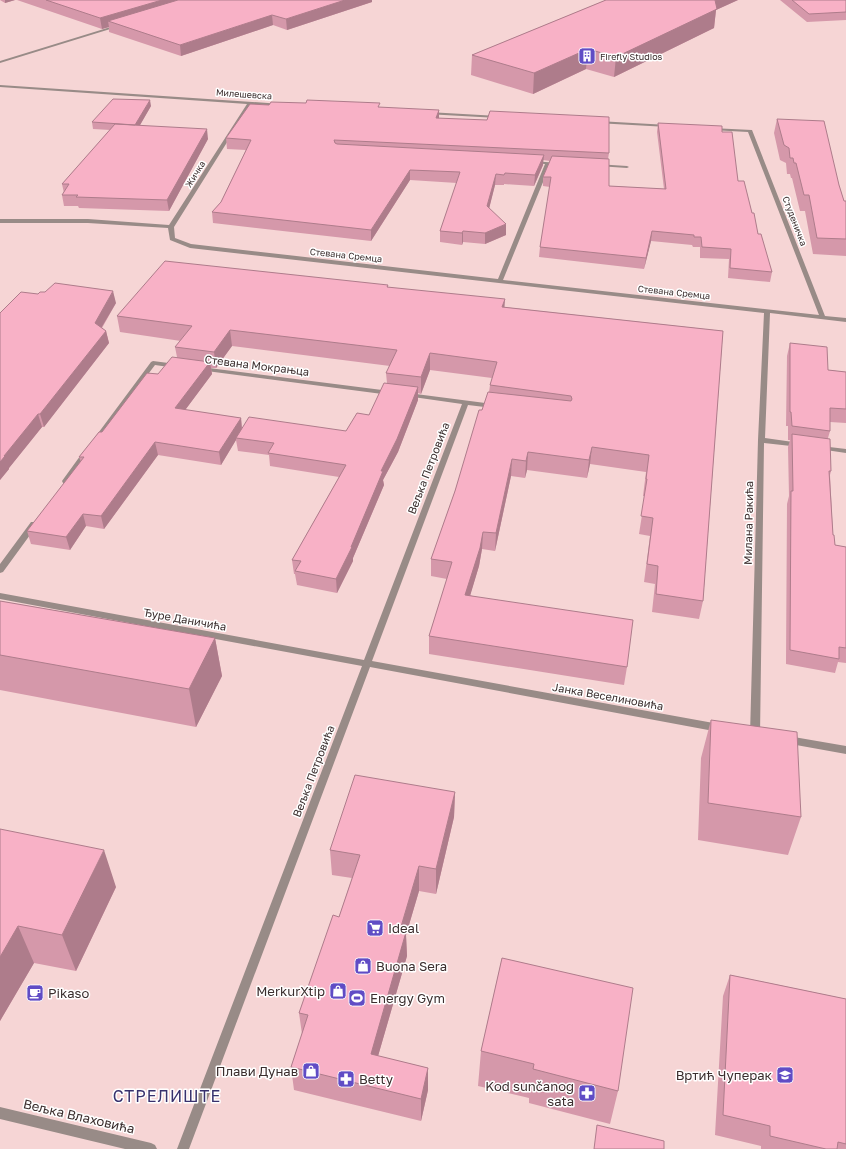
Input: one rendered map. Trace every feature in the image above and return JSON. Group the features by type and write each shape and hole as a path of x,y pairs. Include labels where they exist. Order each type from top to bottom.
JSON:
{"street":[{"path":"0,62 122,25"},
{"name":"Милешевска","path":"0,86 289,105"},
{"name":"Жичка","path":"171,227 250,103"},
{"path":"424,113 504,117"},
{"path":"591,122 671,126"},
{"name":"Студеничка","path":"702,128 750,131 822,318"},
{"path":"525,162 564,164"},
{"path":"500,281 548,163"},
{"path":"596,165 627,167"},
{"path":"0,221 88,221 171,227"},
{"name":"Стевана Сремца","path":"171,227 172,239 190,246 846,320"},
{"name":"Милана Ракића","path":"755,734 761,440 767,311"},
{"path":"93,444 153,363 184,367"},
{"name":"Стевана Мокрањца","path":"192,368 396,393"},
{"path":"404,394 497,406"},
{"name":"Вељка Петровића","path":"182,1149 466,402"},
{"path":"761,440 846,451"},
{"path":"60,489 88,451"},
{"path":"0,570 37,520"},
{"name":"Ђуре Даничића","path":"0,596 366,663"},
{"name":"Јанка Веселиновића","path":"366,663 732,730"},
{"path":"778,738 846,750"},
{"name":"Вељка Влаховића","path":"0,1113 151,1149"}],"building":[{"path":"46,0 162,0 100,18"},
{"path":"178,0 345,0 286,19 272,15 180,45 108,21"},
{"path":"606,0 715,0 717,9 616,57 588,49 534,73 472,55"},
{"path":"792,0 846,0 846,12 809,14"},
{"path":"113,99 150,100 135,125 92,122"},
{"path":"307,100 380,103 378,107 439,110 436,118 487,120 490,111 609,117 609,153 334,140 337,144 544,155 535,175 505,173 504,175 496,174 487,206 506,224 485,233 440,231 460,172 410,170 371,230 212,212 221,202 251,140 226,138 250,104 269,105 271,102 306,103"},
{"path":"777,119 824,121 839,185 844,201 846,201 846,239 817,238 809,195 804,195 796,163 794,163 793,158 790,158 789,148 784,145"},
{"path":"658,123 722,126 722,132 732,132 738,181 744,181 752,213 754,213 758,234 761,234 772,272 730,268 731,249 702,247 701,237 694,237 694,235 652,231 646,258 540,247 551,177 543,177 552,156 609,159 609,186 666,189"},
{"path":"115,124 207,129 167,200 76,197 78,195 62,195 69,184 62,184"},
{"path":"165,261 505,299 502,307 723,331 703,601 656,594 658,566 647,564 653,518 641,516 649,455 592,447 589,460 528,452 526,461 512,459 496,533 483,532 480,548 465,595 633,620 627,667 429,636 452,562 431,559 455,491 479,410 482,410 488,392 571,401 571,396 490,385 497,362 430,353 421,377 386,373 397,350 230,330 214,352 175,347 192,326 117,316"},
{"path":"55,283 113,291 95,323 106,331 0,462 0,313 21,292 38,294 40,292 45,292"},
{"path":"790,343 827,347 828,370 846,372 846,409 830,408 830,431 792,426 790,412"},
{"path":"172,357 210,362 175,408 241,418 219,452 155,442 101,516 83,514 66,537 27,531 84,457 79,457 99,432 102,432 147,373 158,374"},
{"path":"384,383 418,387 397,439 381,471 383,471 352,547 336,579 295,571 301,561 292,560 346,465 268,453 274,443 236,438 249,417 346,431 357,413 369,415"},
{"path":"792,434 830,439 831,471 829,471 833,535 835,545 846,547 846,648 839,647 839,659 790,650 791,491 793,491"},
{"path":"0,601 215,638 189,689 0,655"},
{"path":"711,720 797,732 801,817 708,803"},
{"path":"355,775 455,792 436,869 419,866 400,930 406,932 371,1054 428,1068 421,1099 291,1067 308,1015 299,1013 333,915 339,917 360,855 330,850"},
{"path":"0,829 104,850 62,935 18,926 0,957"},
{"path":"502,958 633,988 618,1091 533,1069 534,1064 481,1051"},
{"path":"730,975 846,999 846,1144 838,1142 837,1149 826,1149 770,1136 770,1126 723,1115"},
{"path":"597,1125 664,1141 664,1149 594,1149"}],"place":[{"name":"Firefly Studios","path":"587,56"},
{"name":"Ideal","path":"375,928"},
{"name":"Buona Sera","path":"363,966"},
{"name":"MerkurXtip","path":"338,991"},
{"name":"Pikaso","path":"35,993"},
{"name":"Energy Gym","path":"357,998"},
{"name":"Плави Дунав","path":"311,1071"},
{"name":"Вртић Чуперак","path":"785,1075"},
{"name":"Betty","path":"346,1079"},
{"name":"Kod sunčanog sata","path":"587,1093"}],"district":[{"name":"СТРЕЛИШТЕ","path":"167,1096"}]}
